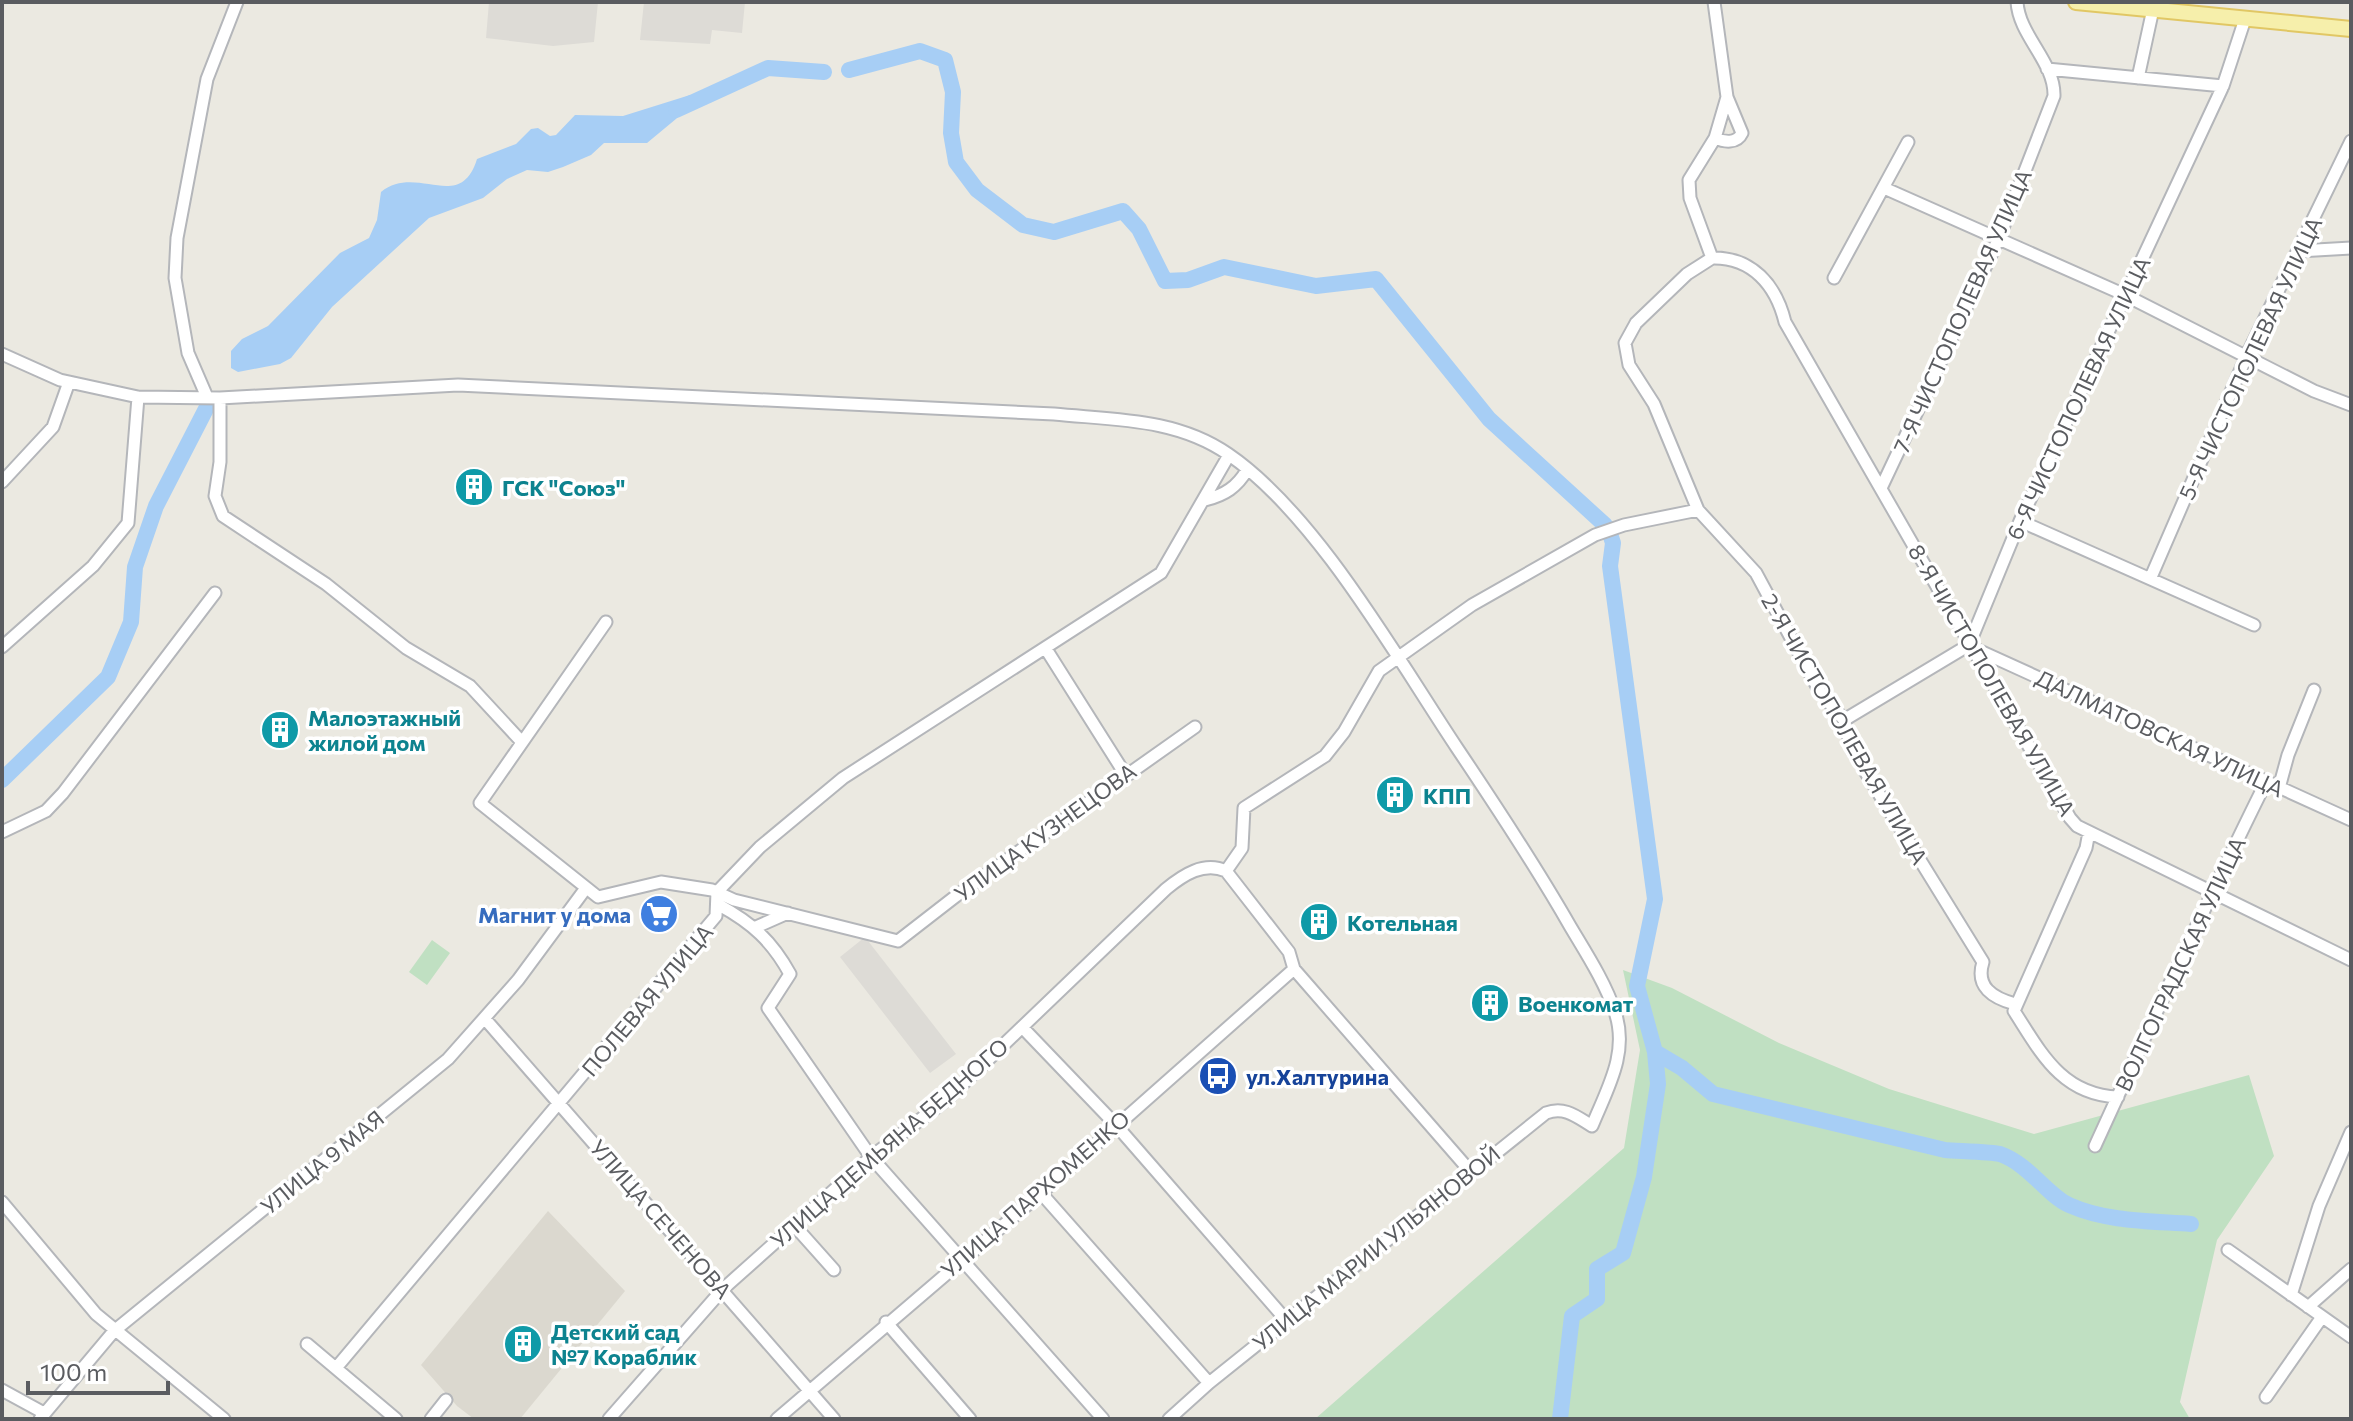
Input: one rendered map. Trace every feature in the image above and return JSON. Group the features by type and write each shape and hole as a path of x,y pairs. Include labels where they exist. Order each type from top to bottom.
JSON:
{"main road":[{"path":"2076,2 2351,29"}],"street":[{"path":"237,2 207,79 177,238 175,278 188,353 214,398 220,462 215,496 223,516 326,584 406,648 470,686 520,740"},
{"path":"1714,2 1727,97 1742,133 1734,140 1723,142 1715,138"},
{"name":"7-Я ЧИСТОПОЛЕВАЯ УЛИЦА","path":"1882,486 1999,238 2054,96 2047,69 2021,20 2017,2"},
{"path":"2138,78 2153,9"},
{"name":"6-Я ЧИСТОПОЛЕВАЯ УЛИЦА","path":"1969,645 2020,521 2223,86 2245,19"},
{"path":"2047,69 2223,86"},
{"path":"1712,258 1690,198 1689,180 1715,138 1727,97"},
{"name":"5-Я ЧИСТОПОЛЕВАЯ УЛИЦА","path":"2151,577 2247,355 2351,141"},
{"path":"1834,278 1908,142"},
{"path":"1884,188 2125,295 2314,391 2351,405"},
{"path":"2299,251 2351,248"},
{"name":"8-Я ЧИСТОПОЛЕВАЯ УЛИЦА","path":"1712,258 1740,262 1765,278 1776,293 1785,322 1882,486 1969,645 2070,818 2089,832 2086,848 2015,1004"},
{"name":"2-Я ЧИСТОПОЛЕВАЯ УЛИЦА","path":"1712,258 1687,274 1636,323 1625,343 1629,365 1654,404 1698,510 1756,573 1820,692 1844,720 1852,750 1983,962 1980,972 1987,991 1996,998 2015,1004"},
{"path":"4,359 69,382 138,397 214,398 458,385 1054,414 1175,427 1195,434 1229,455 1293,515 1326,556 1395,657"},
{"path":"2,482 53,427 69,382"},
{"path":"2,647 93,566 128,523 138,397"},
{"path":"717,892 760,847 843,778 1161,573 1229,455"},
{"path":"1205,500 1221,496 1236,485 1247,470"},
{"path":"1470,1171 1294,969 1289,952 1226,871 1242,848 1244,808 1325,756 1344,732 1379,671 1472,605 1595,535 1624,525 1698,510"},
{"path":"2020,521 2254,625"},
{"path":"2,832 46,811 54,803 215,593"},
{"path":"606,622 575,671 520,740 480,803 598,897 661,882 717,892 734,900 789,912"},
{"path":"1844,720 1969,645"},
{"name":"ДАЛМАТОВСКАЯ УЛИЦА","path":"1969,645 2351,820"},
{"path":"1046,649 1125,774"},
{"name":"УЛИЦА МАРИИ УЛЬЯНОВОЙ","path":"1169,1419 1470,1171 1552,1111 1570,1112 1592,1126 1620,1058 1616,1013 1594,968 1527,852 1395,657"},
{"path":"2279,788 2288,755 2314,690"},
{"name":"УЛИЦА КУЗНЕЦОВА","path":"789,912 898,941 1125,774 1195,727"},
{"name":"ВОЛГОГРАДСКАЯ УЛИЦА","path":"2095,1146 2212,891 2266,782"},
{"path":"2089,832 2351,960"},
{"name":"УЛИЦА ДЕМЬЯНА БЕДНОГО","path":"609,1419 723,1289 871,1157 946,1100 1178,879 1208,867 1226,871"},
{"name":"УЛИЦА 9 МАЯ","path":"42,1416 114,1331 448,1059 486,1020 586,888"},
{"name":"ПОЛЕВАЯ УЛИЦА","path":"336,1368 716,916 719,905 717,892"},
{"path":"719,905 756,927 778,952 790,974 768,1008 871,1157 1103,1419"},
{"path":"756,927 789,912"},
{"name":"УЛИЦА ПАРХОМЕНКО","path":"777,1419 886,1322 1041,1193 1294,969"},
{"path":"2015,1004 2014,1011 2047,1064 2099,1094 2118,1097"},
{"name":"УЛИЦА СЕЧЕНОВА","path":"486,1020 834,1419"},
{"path":"1022,1027 1116,1125 1286,1320"},
{"path":"2291,1295 2319,1206 2351,1132"},
{"path":"1041,1193 1209,1383"},
{"path":"2,1202 114,1331 127,1337 224,1419"},
{"path":"793,1224 834,1270"},
{"path":"2228,1250 2351,1337"},
{"path":"2308,1307 2351,1269"},
{"path":"2266,1397 2322,1317"},
{"path":"886,1322 970,1419"},
{"path":"307,1344 396,1419"},
{"path":"2,1390 42,1416"},
{"path":"431,1419 446,1400"}],"shaded area":[{"path":"489,2 598,2 594,42 553,46 486,38"},
{"path":"644,2 745,2 742,33 712,30 710,44 640,40"},
{"path":"865,937 956,1054 930,1073 840,957"},
{"path":"548,1211 625,1291 520,1419 474,1419 457,1406 421,1365"}],"green space":[{"path":"432,940 450,953 427,985 409,972"},
{"path":"1623,970 1672,988 1779,1043 1889,1089 2034,1134 2249,1075 2274,1156 2217,1240 2180,1402 2190,1419 1315,1419 1624,1148 1640,1050"}],"water":[{"path":"690,95 693,100 688,109 647,143 604,143 591,155 563,167 548,172 527,170 507,179 483,198 429,218 332,307 291,358 280,364 238,372 231,368 231,351 242,339 268,326 340,253 369,238 377,220 381,192 409,182 449,186 460,183 469,175 477,159 516,144 531,129 538,128 550,136 556,135 575,115 623,116"}],"waterway":[{"path":"849,70 920,51 945,60 953,92 951,133 956,162 977,190 1023,225 1054,232 1123,211 1139,229 1165,281 1188,280 1224,267 1316,286 1376,279 1489,419 1605,525"},
{"path":"676,110 768,68 824,72"},
{"path":"2,780 108,677 131,622 135,567 156,506 207,407"},
{"path":"1560,1419 1572,1316 1597,1299 1597,1269 1623,1253 1644,1177 1658,1084 1655,1052 1637,986 1655,899 1610,566 1613,543 1610,534"},
{"path":"1655,1052 1682,1068 1713,1094 1945,1150 2000,1154 2020,1165 2061,1201 2084,1211 2129,1220 2191,1224"}],"place":[{"name":"ГСК \"Союз\"","path":"474,487"},
{"name":"Малоэтажный жилой дом","path":"280,730"},
{"name":"КПП","path":"1395,795"},
{"name":"Магнит у дома","path":"659,914"},
{"name":"Котельная","path":"1319,922"},
{"name":"Военкомат","path":"1490,1003"},
{"name":"ул.Халтурина","path":"1218,1076"},
{"name":"Детский сад №7 Кораблик","path":"523,1344"}]}
